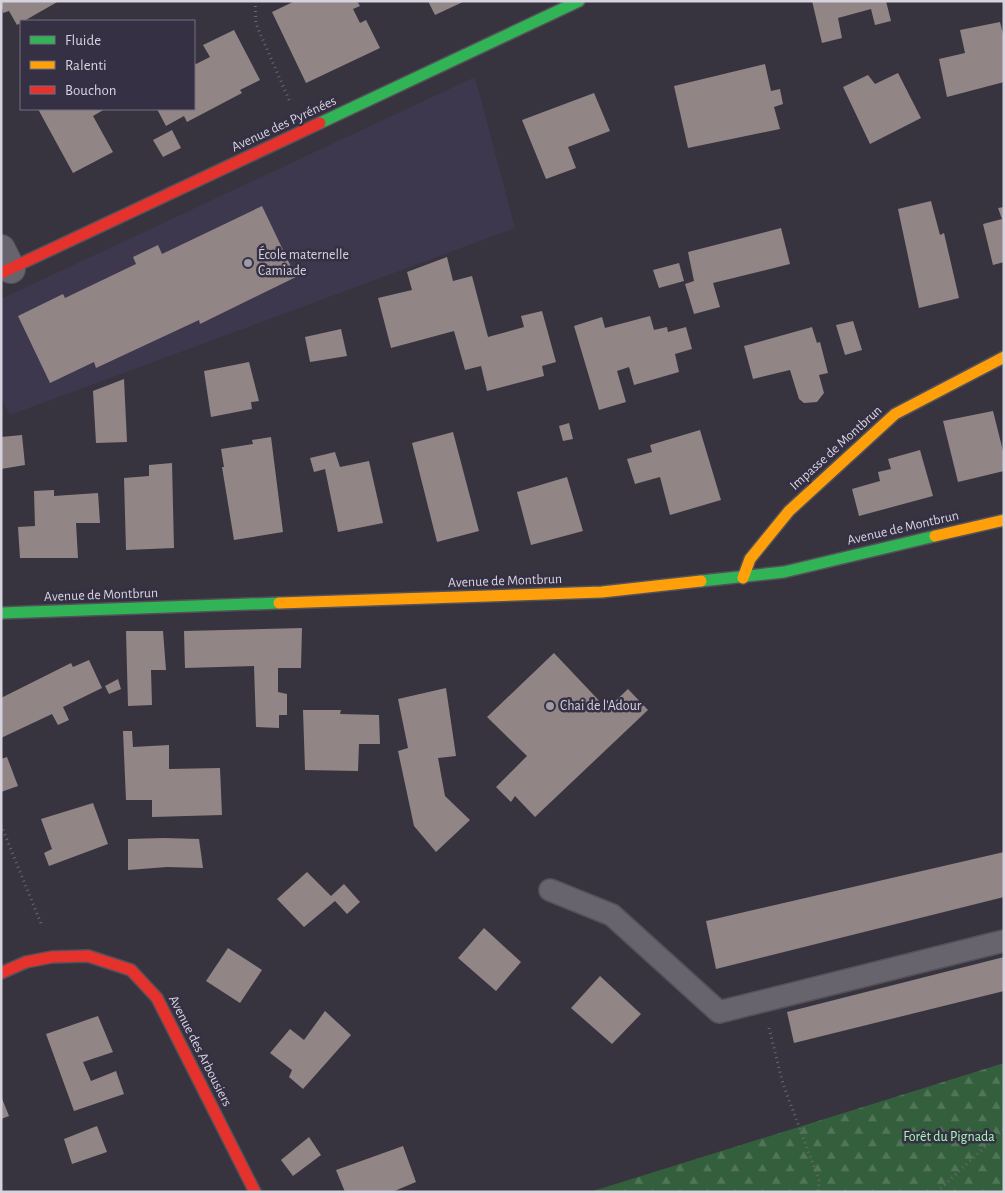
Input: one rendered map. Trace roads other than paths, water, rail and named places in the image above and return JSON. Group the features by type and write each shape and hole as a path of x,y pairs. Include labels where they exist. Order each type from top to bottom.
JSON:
{"street":[{"name":"Avenue des Pyrénées","path":"4,264 579,1"},
{"name":"Impasse de Montbrun","path":"743,578 750,559 789,510 895,414 1004,357"},
{"name":"Avenue de Montbrun","path":"1,612 582,593 743,578 784,572 1004,520"},
{"name":"Avenue des Arbousiers","path":"1,973 26,962 52,957 88,956 132,970 157,998 255,1192"}],"lane":[{"path":"550,890 612,915 719,1012 1004,941"}],"place":[{"name":"École maternelle Camiade","path":"248,263"},
{"name":"Chai de l'Adour","path":"550,706"}],"park label":[{"name":"Forêt du Pignada","path":"949,1137"}]}
